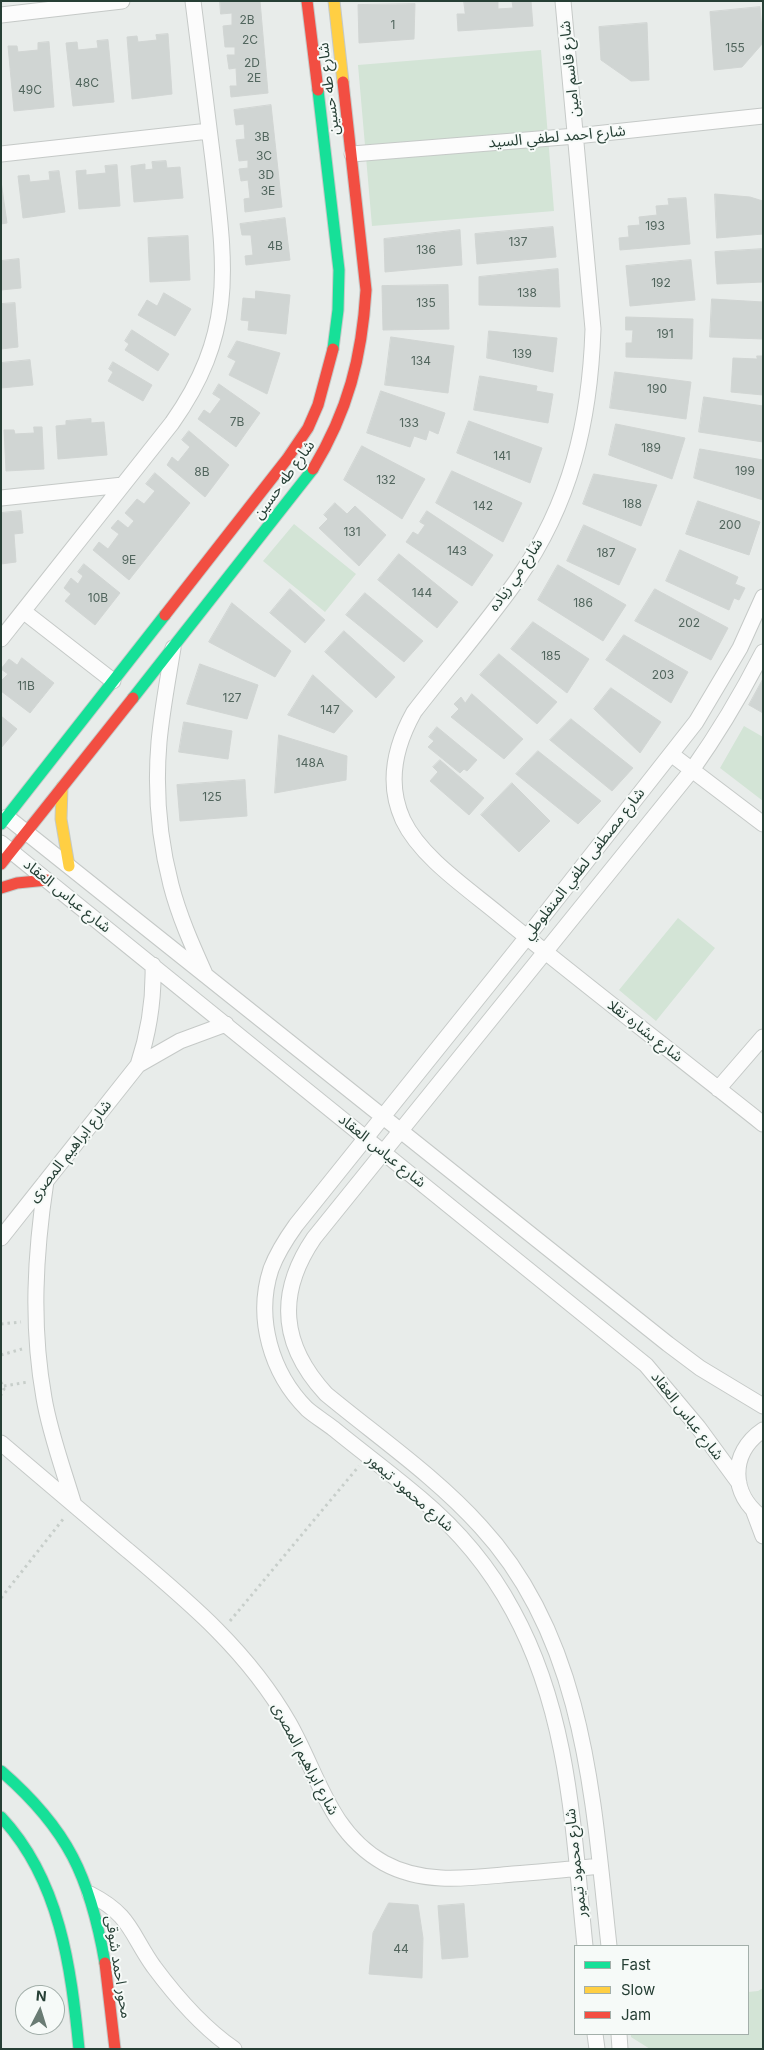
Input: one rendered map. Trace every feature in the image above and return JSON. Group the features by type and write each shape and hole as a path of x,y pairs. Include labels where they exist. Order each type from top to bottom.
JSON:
{"street":[{"path":"1,14 122,1"},
{"path":"1,639 184,405 205,366 218,325 223,291 223,248 193,1"},
{"name":"شارع طه حسين","path":"1,864 6,847 26,832 308,478 326,450 352,389 364,332 366,290 352,154 307,1"},
{"name":"شارع طه حسين","path":"4,820 287,459 309,425 324,388 334,350 338,320 339,270 329,76 334,1"},
{"name":"شارع قاسم امين","path":"563,1 576,136"},
{"name":"شارع احمد لطفي السيد","path":"352,154 576,136 763,116"},
{"path":"1,154 209,131"},
{"name":"شارع مي زياده","path":"527,937 428,856 413,839 402,819 393,775 396,753 403,732 414,712 517,580 540,542 556,510 574,460 586,409 591,374 593,329 576,136"},
{"path":"1,498 123,485"},
{"name":"شارع مصطفى لطفي المنفلوطي","path":"384,1118 696,722 740,648 763,597"},
{"path":"23,611 113,681"},
{"path":"173,647 159,741 157,789 161,838 171,885 186,931 206,975"},
{"name":"شارع مصطفى لطفي المنفلوطي","path":"402,1132 692,770 723,725 763,652"},
{"path":"671,754 763,824"},
{"path":"62,787 61,819 69,866"},
{"name":"شارع عباس العقاد","path":"4,820 26,832 674,1349 700,1368 763,1406"},
{"name":"شارع عباس العقاد","path":"6,847 646,1365 686,1412 739,1483 742,1494 758,1515 763,1536"},
{"path":"1,888 32,881 47,880"},
{"name":"شارع بشاره تقلا","path":"527,937 763,1124"},
{"name":"شارع ابراهيم المصرى","path":"138,1065 149,1026 153,986 152,965"},
{"name":"شارع ابراهيم المصرى","path":"1,1238 138,1065 180,1040 226,1024"},
{"path":"718,1089 763,1037"},
{"name":"شارع محمود تيمور","path":"384,1118 281,1246 269,1278 266,1294 265,1320 269,1345 275,1361 291,1390 308,1410 392,1475 447,1523 471,1550 503,1594 529,1642 543,1675 562,1745 585,1945"},
{"name":"شارع محمود تيمور","path":"402,1132 314,1238 302,1256 289,1297 292,1340 297,1353 312,1378 326,1394 454,1499 482,1528 516,1573 548,1629 563,1666 582,1739 595,1813 609,1945"},
{"path":"46,1181 38,1235 35,1281 37,1345 44,1400 74,1505"},
{"path":"739,1483 738,1466 744,1450 754,1436 763,1430"},
{"name":"شارع ابراهيم المصرى","path":"1,1443 190,1603 221,1632 262,1682 289,1723 338,1821 358,1845 384,1863 413,1875 444,1879 600,1866"},
{"path":"392,1475 406,1459"},
{"name":"محور احمد شوقى","path":"1,1771 42,1809 58,1830 72,1854 90,1894 101,1937 115,2049"},
{"path":"1,1817 25,1848 42,1877 56,1909 66,1942 72,1976 79,2049"},
{"path":"90,1894 118,1912 129,1925 153,1965 183,2004 219,2038 234,2049"},
{"path":"595,2035 596,2049"},
{"path":"619,2035 620,2049"}],"path":[{"path":"1,1355 37,1345"},
{"path":"1,1395 3,1384 41,1379"},
{"path":"221,1632 367,1456"},
{"path":"1,1598 74,1505"}],"green space":[{"path":"541,50 554,211 372,226 358,65"},
{"path":"294,524 356,574 325,612 263,561"},
{"path":"744,726 763,737 763,801 720,768"},
{"path":"678,918 715,948 656,1021 619,990"},
{"path":"763,1988 763,2049 650,2049 631,2037 631,2035 749,2035 749,1992 758,1991"}],"building":[{"path":"220,1 260,1 268,93 231,97 230,86 237,86 236,68 229,69 227,55 235,55 235,47 225,47 223,26 232,25 232,13 221,14"},
{"path":"464,1 498,1 498,9 513,8 512,1 531,1 533,26 458,31 457,14 465,14"},
{"path":"415,4 414,39 359,43 358,5"},
{"path":"760,7 763,43 742,67 714,70 710,12"},
{"path":"647,23 649,80 631,81 601,60 599,27"},
{"path":"168,34 172,94 132,99 127,37 137,36 138,42 157,40 156,35"},
{"path":"108,40 114,102 73,106 66,43 77,42 78,50 98,48 97,41"},
{"path":"49,42 54,107 14,111 8,46 17,46 18,52 38,50 38,43"},
{"path":"271,105 282,207 245,212 244,199 250,198 248,180 241,181 239,169 248,168 248,160 239,161 236,140 245,139 244,124 236,125 234,110"},
{"path":"166,161 167,168 180,167 183,198 134,202 131,166 145,164 145,170 153,169 152,162"},
{"path":"117,165 120,206 79,209 76,171 86,170 86,175 106,173 105,166"},
{"path":"59,171 65,212 23,218 18,176 29,175 30,182 50,180 49,172"},
{"path":"1,181 7,223 1,224"},
{"path":"715,194 750,197 763,201 763,234 717,238"},
{"path":"686,198 690,244 620,250 619,238 629,237 628,226 640,225 639,217 657,215 656,206 669,205 668,199"},
{"path":"285,218 290,260 246,265 245,256 253,255 251,235 242,235 240,224"},
{"path":"553,227 556,257 477,264 475,234"},
{"path":"460,230 462,265 385,272 384,239"},
{"path":"188,236 190,280 150,282 148,238"},
{"path":"763,249 763,282 717,284 715,252"},
{"path":"19,259 21,288 1,290 1,261"},
{"path":"691,260 695,300 630,306 626,266"},
{"path":"558,269 560,307 479,305 479,277"},
{"path":"448,285 449,329 383,330 382,286"},
{"path":"256,291 290,295 286,334 248,330 249,321 241,320 243,298 255,299"},
{"path":"164,293 191,309 175,336 138,315 147,300 157,306"},
{"path":"712,299 763,302 763,339 710,337"},
{"path":"15,303 18,347 1,349 1,304"},
{"path":"626,317 693,319 692,359 626,357 626,343 632,343 633,330 626,330"},
{"path":"132,330 169,354 158,371 125,350 129,344 125,341"},
{"path":"489,331 557,338 553,372 487,358"},
{"path":"391,337 454,346 448,393 385,385"},
{"path":"237,341 280,353 267,394 229,375 236,361 228,357"},
{"path":"757,356 763,356 763,395 731,392 733,358 757,359"},
{"path":"30,360 33,385 1,388 1,363"},
{"path":"113,362 152,385 143,401 108,381 113,372 109,369"},
{"path":"615,372 691,382 686,419 610,408"},
{"path":"480,376 537,386 536,391 553,394 548,423 474,410"},
{"path":"219,384 260,413 236,447 198,419 204,410 210,414 221,399 213,394"},
{"path":"381,391 445,413 438,434 429,430 426,440 414,436 410,447 367,433"},
{"path":"704,397 763,406 763,442 699,432"},
{"path":"91,419 91,423 104,422 107,455 58,459 56,426 66,425 66,421"},
{"path":"469,421 542,448 530,483 457,453"},
{"path":"616,424 685,438 672,479 609,455"},
{"path":"34,427 42,427 44,469 6,471 4,430 14,430 15,434 34,433"},
{"path":"189,431 229,465 205,497 167,465 172,457 178,462 190,447 182,440"},
{"path":"362,446 425,479 402,519 344,480"},
{"path":"700,449 763,460 763,500 694,478"},
{"path":"452,471 522,503 503,542 436,503"},
{"path":"155,473 190,503 129,580 93,550 99,542 108,549 119,534 111,528 118,520 128,528 134,521 125,513 137,499 144,504 155,491 146,484"},
{"path":"594,474 657,485 641,526 583,504"},
{"path":"698,501 760,522 749,555 686,534"},
{"path":"335,503 347,514 355,506 386,535 359,566 319,528 328,519 324,515"},
{"path":"21,511 23,533 14,534 16,562 1,564 1,513"},
{"path":"427,511 493,555 472,586 406,542 413,532 418,535 425,525 420,522"},
{"path":"584,525 636,549 619,585 567,561"},
{"path":"680,550 738,577 735,584 745,588 739,600 734,598 729,610 666,581"},
{"path":"399,554 458,602 437,628 378,580"},
{"path":"84,564 120,593 95,625 65,601 71,594 64,588 71,578 78,584 83,576 78,572"},
{"path":"558,565 626,605 603,641 538,600"},
{"path":"290,589 325,620 305,643 270,613"},
{"path":"655,589 728,628 711,660 635,621"},
{"path":"365,593 423,641 404,662 346,615"},
{"path":"232,603 291,651 275,677 209,642"},
{"path":"533,622 589,659 567,693 511,649"},
{"path":"344,631 395,677 376,698 325,652"},
{"path":"624,635 688,672 671,703 606,660"},
{"path":"499,654 557,702 537,724 480,675"},
{"path":"22,658 54,683 30,713 1,691 1,681 8,674 1,669 9,659 17,665"},
{"path":"200,664 258,685 247,719 187,704"},
{"path":"313,675 353,711 334,733 288,715"},
{"path":"763,679 763,713 749,705"},
{"path":"611,688 661,722 640,753 594,709"},
{"path":"472,694 523,739 504,759 451,717 459,709 454,704 461,697 465,703"},
{"path":"1,716 17,729 1,748"},
{"path":"571,719 633,768 612,791 550,740"},
{"path":"184,722 232,731 228,759 179,752"},
{"path":"437,727 477,760 467,771 464,769 460,773 428,747 434,741 429,737"},
{"path":"279,735 347,756 346,780 275,793"},
{"path":"538,751 601,801 578,824 516,774"},
{"path":"440,760 484,798 469,815 430,781 438,772 433,767"},
{"path":"245,780 247,816 180,821 177,785"},
{"path":"512,783 550,821 519,852 481,815"},
{"path":"389,1903 418,1905 423,1938 422,1978 369,1974 373,1933"},
{"path":"464,1904 468,1957 442,1959 438,1906"}],"traffic: fast":[{"path":"318,90 339,270 338,310 333,349"},
{"path":"133,698 313,469"},
{"path":"1,824 165,615"},
{"path":"1,1771 43,1813 72,1856 92,1905 105,1963"},
{"path":"1,1817 21,1842 37,1868 49,1896 66,1956 72,1987 79,2049"}],"traffic: slow":[{"path":"334,1 343,82"},
{"path":"62,787 61,819 69,866"}],"traffic: jam":[{"path":"307,1 318,90"},
{"path":"313,469 335,426 351,383 361,338 366,290 343,82"},
{"path":"165,615 287,459 308,428 318,405 333,349"},
{"path":"1,864 133,698"},
{"path":"1,888 17,883 47,880"},
{"path":"105,1963 115,2049"}]}
